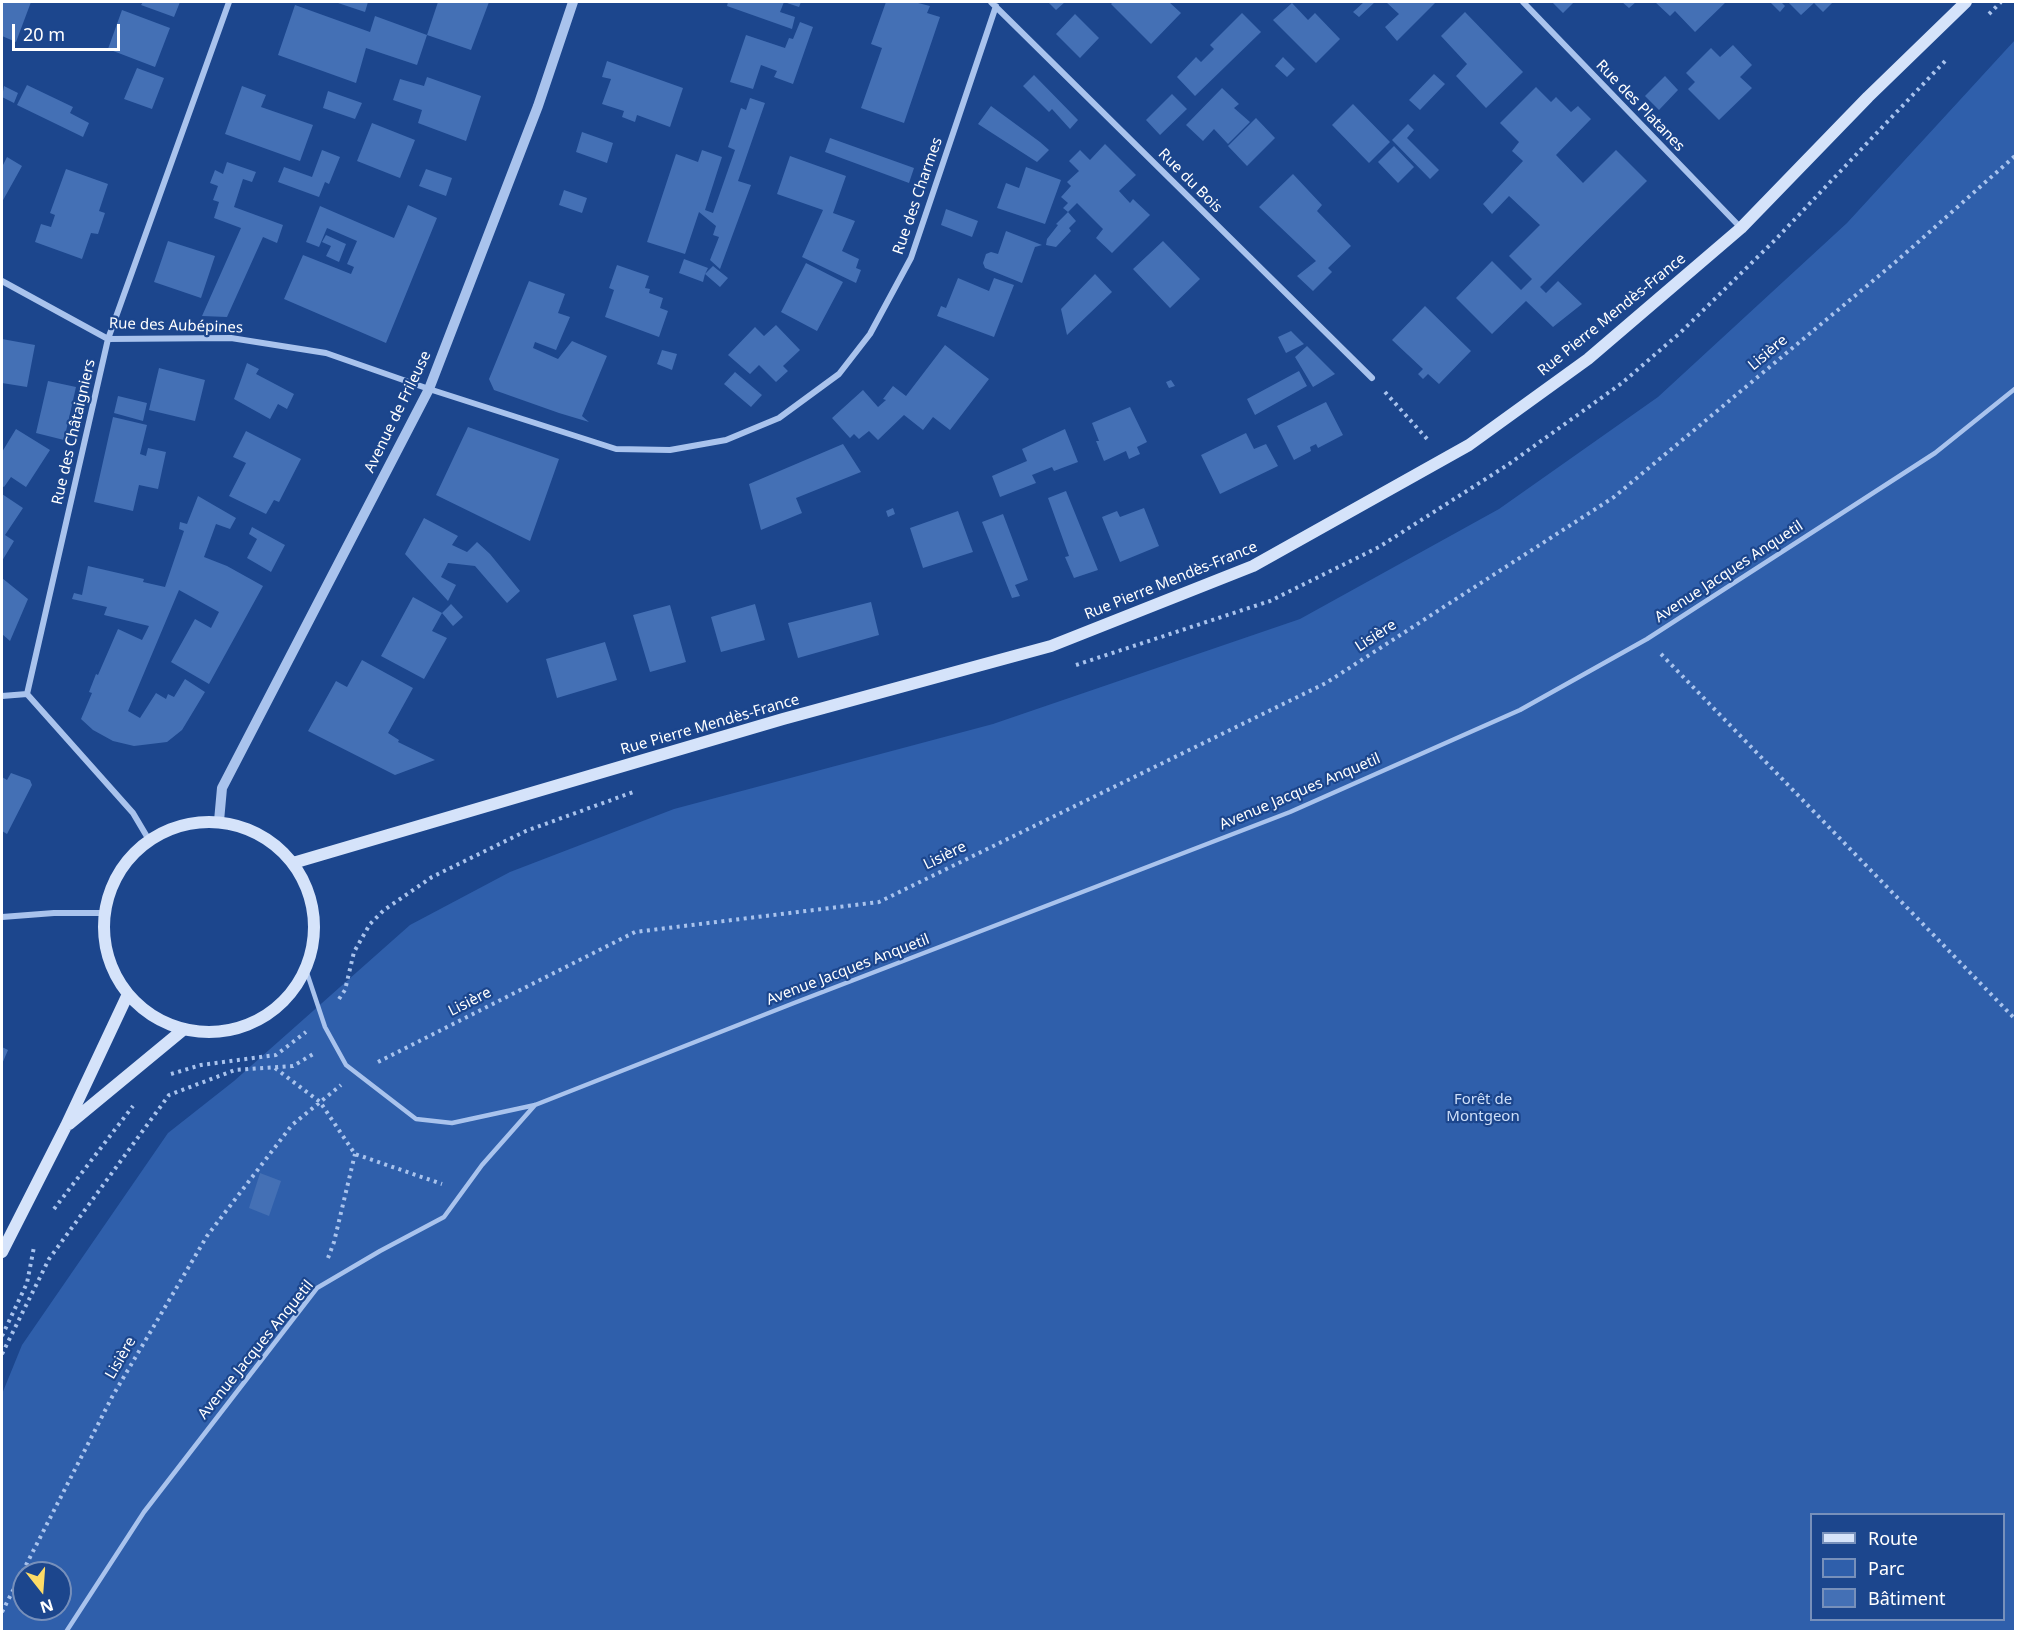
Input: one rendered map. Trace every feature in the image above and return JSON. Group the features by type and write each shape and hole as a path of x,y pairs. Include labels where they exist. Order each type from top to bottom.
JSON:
{"main road":[{"name":"Rue Pierre Mendès-France","path":"293,863 783,719 1051,646 1253,566 1469,445 1588,359 1741,228 1868,97 1966,2"},
{"path":"219,821 259,834 275,844 293,863 308,889 313,908 315,928 311,954 306,970 298,983 280,1004 262,1017 249,1024 222,1030 184,1029 164,1022 128,994 112,967 108,954 104,934 105,913 109,893 119,871 149,840 168,830 202,822 219,821"},
{"path":"2,1252 66,1126 128,994"},
{"path":"66,1126 184,1029"}],"street":[{"name":"Rue des Châtaigniers","path":"27,694 108,339 229,2"},
{"name":"Avenue de Frileuse","path":"219,821 222,788 429,389 538,106 573,2"},
{"name":"Rue des Platanes","path":"1523,2 1741,228"},
{"name":"Rue des Charmes","path":"429,389 616,450 670,450 726,440 779,418 839,374 870,334 911,258 993,4"},
{"name":"Rue du Bois","path":"993,4 1372,378"},
{"name":"Rue des Aubépines","path":"2,281 108,339 242,339 326,353 429,389"},
{"path":"2,696 27,694 133,813 149,840"},
{"path":"2,918 54,913 105,913"}],"lane":[{"name":"Avenue Jacques Anquetil","path":"306,970 325,1027 346,1065 416,1119 452,1123 535,1106 794,1003 1290,812 1520,710 1647,639 1935,453 2016,388"},
{"name":"Avenue Jacques Anquetil","path":"66,1632 144,1512 317,1288 444,1217 482,1165 535,1106"}],"path":[{"name":"Lisière","path":"2,1612 112,1397 207,1236 292,1125 356,1073 635,932 879,902 1326,683 1614,497 1899,260 2016,155"},
{"path":"1372,378 1445,459"},
{"path":"1647,639 2016,1020"},
{"path":"2,1354 49,1258 169,1095 235,1070 293,1066 334,1043"},
{"path":"273,1067 320,1102 355,1154 463,1192"},
{"path":"317,1288 334,1242 355,1154"}],"green space":[{"name":"Forêt de Montgeon","path":"2015,40 2015,1631 2,1632 2,1394 22,1345 168,1133 234,1081 410,925 510,872 674,809 993,724 1300,619 1499,509 1658,397 1847,223"}],"building":[{"path":"2,2 31,2 16,42 2,36"},
{"path":"143,2 180,2 174,17 141,5"},
{"path":"335,2 368,2 365,12"},
{"path":"438,2 489,2 471,50 427,35"},
{"path":"728,2 784,2 780,12 795,17 792,29 727,6"},
{"path":"784,2 801,2 799,7"},
{"path":"886,2 914,2 930,6 927,13 940,17 904,123 861,108 882,48 871,44"},
{"path":"1048,2 1065,2 1056,10"},
{"path":"1113,2 1169,2 1181,13 1151,44 1111,4"},
{"path":"1364,2 1375,2 1359,17 1353,12"},
{"path":"1386,2 1436,2 1397,41 1385,27 1399,14"},
{"path":"1552,2 1574,2 1563,13"},
{"path":"1622,2 1636,2 1629,8"},
{"path":"1655,2 1726,2 1695,32 1675,11 1670,16"},
{"path":"1770,2 1781,2 1785,6 1780,12"},
{"path":"1788,2 1833,2 1823,12 1814,3 1801,15"},
{"path":"1292,3 1308,20 1315,13 1340,39 1316,63 1273,20"},
{"path":"295,5 370,32 375,16 427,35 417,65 366,48 356,83 278,55"},
{"path":"122,10 170,28 155,67 108,49"},
{"path":"1465,12 1523,72 1486,108 1456,76 1467,64 1441,36"},
{"path":"1242,13 1261,32 1195,96 1177,77 1196,57 1201,62 1214,49 1210,45"},
{"path":"1075,14 1099,38 1080,58 1056,34"},
{"path":"800,22 813,27 793,84 774,77 777,71 761,65 753,89 730,82 746,35 785,48 789,38 793,39"},
{"path":"1733,45 1752,65 1740,77 1752,88 1719,120 1688,89 1695,82 1686,73 1711,48 1720,57"},
{"path":"1283,57 1295,69 1287,77 1275,66"},
{"path":"607,61 683,88 670,127 637,115 635,122 622,117 624,111 602,104 611,79 602,77"},
{"path":"137,68 164,78 152,109 124,99"},
{"path":"1434,74 1445,84 1420,110 1409,100"},
{"path":"1034,75 1078,120 1070,129 1052,109 1049,112 1023,86"},
{"path":"1665,76 1678,90 1659,110 1645,96"},
{"path":"427,77 481,96 466,141 418,123 422,110 393,100 400,79 424,86"},
{"path":"27,85 73,107 70,113 89,123 83,137 17,105"},
{"path":"4,86 18,93 14,103 2,97"},
{"path":"242,86 266,95 261,107 313,125 300,161 225,134"},
{"path":"1536,87 1551,102 1556,97 1571,112 1578,106 1591,119 1556,155 1583,183 1616,150 1647,181 1540,287 1546,293 1558,281 1582,304 1553,327 1526,301 1492,334 1456,298 1492,261 1521,290 1532,279 1509,256 1540,225 1509,196 1492,214 1483,204 1523,161 1512,151 1519,142 1500,123"},
{"path":"1222,88 1239,104 1234,108 1250,122 1228,144 1214,129 1203,141 1186,125"},
{"path":"328,91 362,103 355,119 323,108"},
{"path":"1172,94 1187,109 1160,135 1146,120"},
{"path":"750,98 765,103 738,181 751,185 720,269 710,260 719,237 713,235 716,226 699,212 685,254 647,242 676,154 698,162 702,150 722,157 705,210 713,213 735,150 728,147 741,108 746,110"},
{"path":"1353,104 1390,142 1369,163 1332,125"},
{"path":"991,106 1049,150 1037,162 978,124"},
{"path":"1256,118 1275,138 1247,166 1228,146"},
{"path":"372,123 415,140 400,178 357,161"},
{"path":"1408,124 1414,130 1407,138 1439,170 1430,179 1392,140"},
{"path":"582,132 613,143 607,163 576,152"},
{"path":"830,138 914,168 909,183 825,152"},
{"path":"1105,144 1136,175 1119,191 1130,203 1133,199 1150,215 1112,253 1096,238 1103,229 1077,203 1068,212 1063,208 1068,203 1061,197 1071,186 1067,182 1079,171 1069,161 1080,150 1090,160"},
{"path":"1394,146 1414,167 1398,183 1378,162"},
{"path":"322,150 340,157 329,184 325,182 319,197 278,182 284,167 312,177"},
{"path":"790,156 846,176 833,213 855,221 842,251 859,259 856,268 861,270 856,283 802,257 823,210 777,194"},
{"path":"7,157 22,166 2,202 2,167"},
{"path":"227,162 256,172 252,182 243,179 234,207 283,225 277,243 263,237 227,317 202,316 241,228 214,218 219,202 213,200 218,186 210,183 215,170 223,174"},
{"path":"1026,167 1061,180 1045,224 997,208 1006,183 1019,188"},
{"path":"66,169 108,184 99,211 105,213 98,234 91,233 82,259 35,242 41,224 51,227 55,215 50,213"},
{"path":"426,169 452,178 446,196 419,186"},
{"path":"1293,174 1322,205 1317,211 1351,246 1328,268 1332,272 1313,291 1297,276 1316,261 1259,207"},
{"path":"564,190 587,198 582,213 559,205"},
{"path":"408,205 437,218 386,343 284,299 303,255 351,274 354,267 347,264 357,241 327,228 319,247 306,242 320,206 394,238"},
{"path":"946,209 978,221 972,237 941,225"},
{"path":"1068,212 1076,221 1069,228 1071,231 1056,247 1046,245 1047,239 1058,225 1056,224"},
{"path":"1006,231 1042,245 1035,247 1022,283 985,268 983,263 986,254 991,252 998,254"},
{"path":"326,235 346,244 339,262 326,256 331,246 322,242"},
{"path":"168,241 215,256 201,298 154,282"},
{"path":"1163,241 1200,279 1170,308 1133,269"},
{"path":"684,259 708,268 703,282 679,273"},
{"path":"806,263 843,282 817,331 781,312"},
{"path":"617,265 649,276 645,288 650,289 649,293 663,298 660,308 668,311 659,337 605,317 614,290 609,288"},
{"path":"713,266 728,278 720,287 705,274"},
{"path":"1095,274 1112,292 1067,335 1061,309"},
{"path":"958,278 989,291 994,278 1014,285 994,337 937,316 941,306 946,308"},
{"path":"529,281 565,294 558,313 570,317 556,350 535,342 533,348 558,359 572,341 607,356 582,416 589,422 494,390 489,379"},
{"path":"1425,306 1471,351 1439,384 1428,374 1423,379 1418,374 1423,369 1392,340"},
{"path":"776,325 800,350 783,366 788,371 776,382 759,365 750,374 728,355 755,327 764,336"},
{"path":"1291,331 1304,344 1286,353 1278,337"},
{"path":"2,339 35,345 27,387 2,383"},
{"path":"945,345 989,379 950,430 933,417 923,430 904,415 878,440 869,431 859,439 854,434 850,438 832,418 863,390 878,407 886,400 883,399 893,386 906,396"},
{"path":"1307,346 1335,374 1313,387 1295,357"},
{"path":"662,350 677,354 672,370 657,364"},
{"path":"247,363 259,369 256,374 294,394 287,409 278,404 270,419 234,399"},
{"path":"159,368 205,380 195,421 149,410"},
{"path":"1299,371 1307,386 1255,415 1247,399"},
{"path":"735,372 762,395 751,407 724,384"},
{"path":"1171,380 1175,386 1169,388 1166,382"},
{"path":"48,381 76,387 64,440 36,433"},
{"path":"118,396 147,403 143,421 114,413"},
{"path":"1326,402 1343,435 1318,448 1316,444 1310,447 1311,451 1294,460 1277,426"},
{"path":"1130,407 1147,442 1137,447 1140,454 1129,459 1126,451 1104,461 1092,423"},
{"path":"113,417 147,425 140,454 146,456 148,448 166,452 158,489 139,485 133,511 94,502"},
{"path":"468,427 559,459 530,541 436,495"},
{"path":"16,429 50,450 26,487 11,477 4,487 2,486 2,452"},
{"path":"1065,429 1078,462 1054,471 1052,467 1032,475 1036,483 1000,497 992,476 1027,461 1022,449"},
{"path":"246,431 301,459 279,502 274,500 266,514 229,496 246,463 233,457"},
{"path":"1246,433 1254,449 1266,444 1278,466 1220,494 1201,455"},
{"path":"843,444 861,472 796,498 802,513 761,530 749,484"},
{"path":"1066,491 1098,570 1074,578 1065,557 1069,556 1048,498"},
{"path":"2,494 23,508 5,535 14,541 2,561"},
{"path":"198,496 236,518 230,529 216,524 204,557 227,566 263,586 209,684 171,662 195,619 211,628 219,612 179,590 128,711 140,718 156,693 166,699 168,694 174,697 185,679 205,692 182,730 167,742 134,746 113,741 93,730 81,719 92,693 89,692 118,629 142,640 149,626 104,615 107,607 72,599 74,593 82,595 88,566 144,579 143,582 165,587 184,531 179,529 180,522 187,524"},
{"path":"893,508 895,514 888,517 886,511"},
{"path":"1144,508 1159,546 1120,562 1102,517 1117,511 1120,517"},
{"path":"958,511 973,552 923,568 910,528"},
{"path":"1003,514 1028,580 1015,585 1020,596 1012,598 982,522"},
{"path":"424,518 458,536 452,545 467,552 477,542 490,554 520,591 507,603 475,566 448,563 441,577 456,585 448,601 405,554"},
{"path":"252,527 285,545 271,572 247,558 257,539 249,534"},
{"path":"2,578 28,599 10,641 2,634"},
{"path":"413,597 442,613 432,631 447,638 424,679 381,656"},
{"path":"871,602 879,635 798,658 788,623"},
{"path":"451,604 463,617 453,626 442,613"},
{"path":"755,604 765,640 721,652 711,617"},
{"path":"670,605 686,662 650,672 633,615"},
{"path":"605,642 617,680 557,698 546,659"},
{"path":"362,660 413,688 388,733 399,740 398,742 435,760 395,775 308,731 336,681 347,687"},
{"path":"11,773 30,780 32,785 7,834 2,831 2,777 7,780"},
{"path":"2,1047 8,1050 2,1064"},
{"path":"260,1173 281,1181 269,1216 249,1208"}]}
